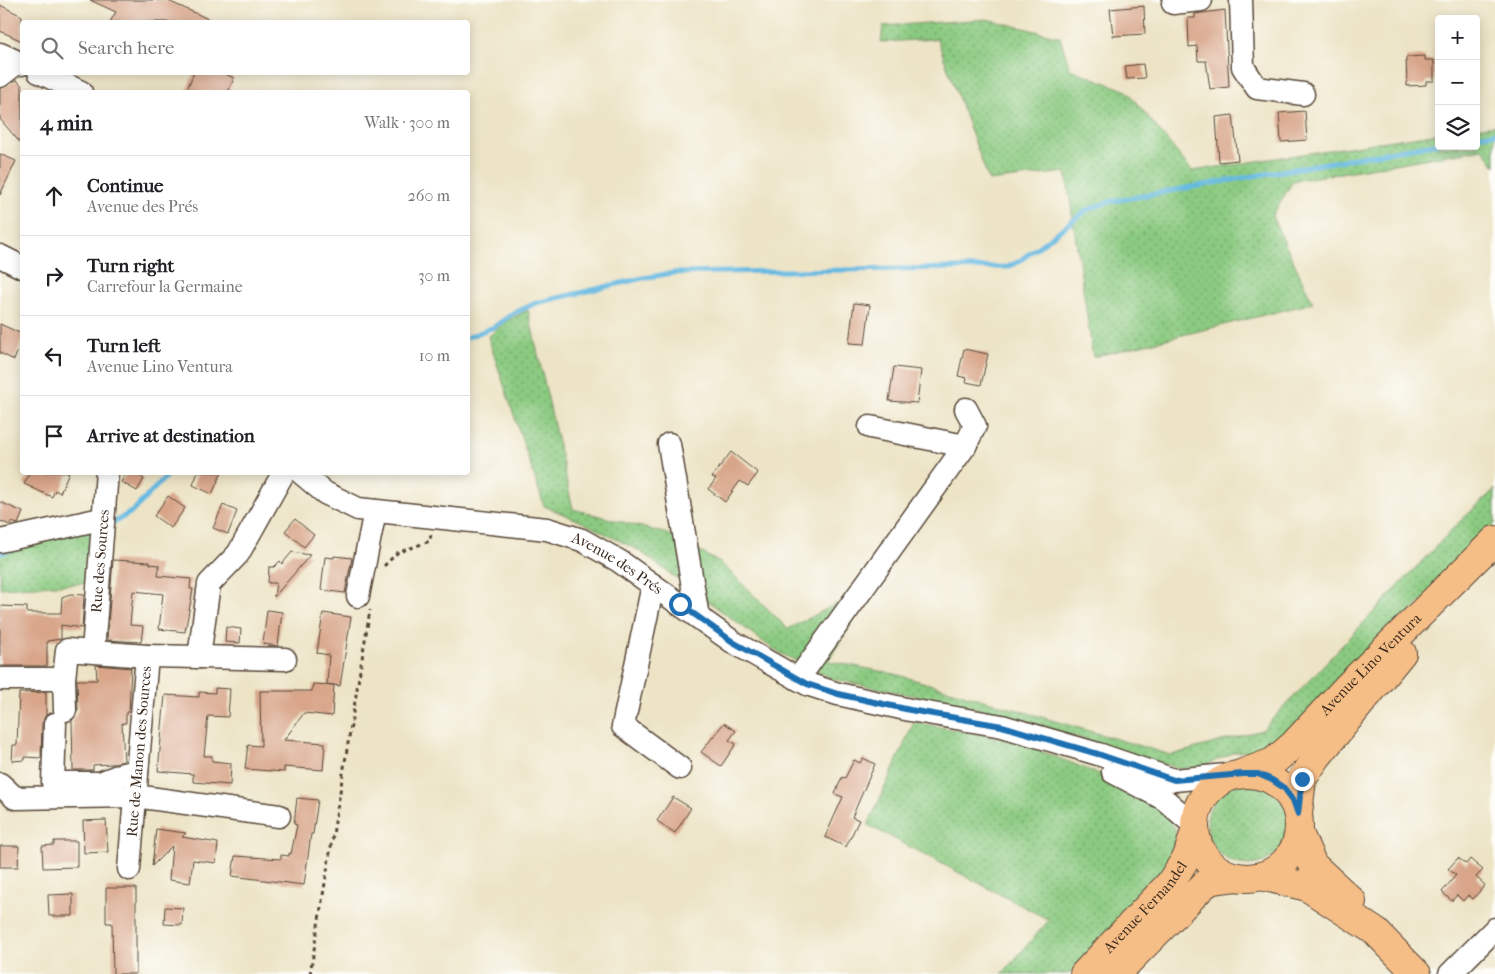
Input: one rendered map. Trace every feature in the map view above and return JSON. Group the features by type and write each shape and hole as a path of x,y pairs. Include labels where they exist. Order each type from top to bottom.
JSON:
{"main road":[{"name":"Avenue Lino Ventura","path":"1240,774 1273,762 1293,746 1346,688 1494,542"},
{"name":"Avenue Lino Ventura","path":"1298,824 1302,779 1317,757 1494,542"},
{"path":"1376,932 1307,887 1221,871 1208,861 1199,847 1194,828 1198,808 1207,792 1220,780 1240,774 1258,774 1284,788 1293,800 1298,824 1313,865 1356,905 1376,932 1417,974"},
{"path":"1249,877 1275,870 1286,860 1295,847 1298,824"},
{"name":"Avenue Fernandel","path":"1084,974 1170,883 1187,857 1194,828"},
{"name":"Avenue Fernandel","path":"1116,974 1204,885 1212,880 1249,877"}],"street":[{"path":"1173,3 1201,0"},
{"path":"1240,0 1243,67 1257,88 1303,94"},
{"path":"0,76 13,60"},
{"path":"45,75 77,90"},
{"path":"0,256 20,265"},
{"path":"798,679 965,446 974,426 966,409"},
{"path":"870,427 965,446"},
{"path":"669,444 698,617"},
{"name":"Rue des Sources","path":"93,650 101,519 107,475"},
{"path":"200,656 209,584 238,554 282,475"},
{"name":"Avenue des Prés","path":"304,475 325,493 358,509 547,529 582,540 619,561 733,642 798,679 838,694 910,710 1002,726 1174,780 1240,774"},
{"path":"364,602 375,512"},
{"path":"0,542 101,519"},
{"path":"653,585 623,726 680,768"},
{"path":"137,772 123,774 100,783 52,783 67,650 93,650 147,656"},
{"name":"Rue de Manon des Sources","path":"129,869 147,656 285,658"},
{"path":"0,679 64,679"},
{"name":"Avenue des Prés","path":"1060,743 1164,799 1194,828"},
{"path":"0,784 15,798 135,796 278,816"},
{"path":"1450,974 1495,929"}],"path":[{"path":"382,570 385,564 397,553 430,542 432,530 423,529"},
{"path":"310,974 364,602"}],"green space":[{"path":"987,19 1060,37 1070,69 1127,91 1192,171 1435,134 1435,150 1477,150 1293,181 1272,216 1313,303 1093,357 1066,172 989,181 937,39 881,42 883,26"},
{"path":"1495,125 1495,166 1483,149 1480,150 1480,127"},
{"path":"528,310 573,509 668,534 722,564 788,629 840,602 859,612 828,661 895,674 1171,755 1262,730 1458,523 1495,489 1495,524 1295,734 1278,747 1235,752 1199,768 1178,768 994,712 833,679 776,651 638,550 584,523 544,506 488,337 508,320"},
{"path":"96,524 92,583 0,588 0,548"},
{"path":"914,722 1018,742 1107,777 1162,808 1176,830 1176,848 1166,871 1069,974 1002,974 1049,920 868,825"},
{"path":"1248,783 1264,786 1277,795 1286,808 1289,824 1286,840 1277,853 1264,862 1248,865 1232,862 1219,853 1210,840 1207,824 1210,808 1219,795 1232,786"}],"building":[{"path":"90,0 166,0 211,20 111,20 116,12"},
{"path":"0,5 22,16 22,20 20,20 20,40 0,31"},
{"path":"1144,6 1145,34 1113,36 1110,9"},
{"path":"1225,10 1229,87 1210,89 1206,61 1198,61 1197,46 1189,47 1188,18 1195,18 1195,14"},
{"path":"1425,56 1425,60 1434,60 1434,81 1426,81 1426,85 1407,86 1406,57"},
{"path":"1143,64 1145,78 1127,79 1125,66"},
{"path":"193,75 228,75 234,78 229,90 187,90"},
{"path":"17,80 22,86 22,90 20,90 20,143 0,119 0,89"},
{"path":"1305,111 1307,140 1281,142 1279,113"},
{"path":"1233,115 1238,160 1219,162 1216,117"},
{"path":"0,154 16,161 0,195"},
{"path":"854,303 870,305 865,344 849,343"},
{"path":"0,324 20,333 20,346 14,360 0,353"},
{"path":"964,349 988,354 981,385 966,382 967,378 958,376"},
{"path":"894,367 921,370 917,403 889,401"},
{"path":"731,452 758,473 748,486 740,481 725,502 708,489 716,479 712,477"},
{"path":"28,475 68,475 60,493 55,490 52,497 24,484"},
{"path":"125,475 139,475 144,479 137,491 121,482"},
{"path":"197,475 221,475 212,494 193,485"},
{"path":"168,496 185,508 171,528 154,516"},
{"path":"0,502 23,512 18,524 11,522 10,525 0,521"},
{"path":"223,505 237,511 228,534 213,528"},
{"path":"295,519 314,535 304,547 285,531"},
{"path":"292,552 310,555 274,597 276,583 268,583 269,567 274,567 280,561 282,564"},
{"path":"334,556 352,558 345,593 321,590 325,557 334,558"},
{"path":"113,560 150,562 150,564 159,565 158,576 191,579 190,589 193,589 185,632 159,629 163,594 133,591 130,625 143,626 141,642 107,640"},
{"path":"70,594 84,595 82,628 61,625 61,639 47,641 47,666 0,666 0,606 27,607 27,613 61,613 62,597"},
{"path":"267,610 282,612 278,646 263,644"},
{"path":"323,613 351,617 340,686 327,684 329,655 317,653"},
{"path":"226,627 241,629 240,643 225,642"},
{"path":"96,665 131,668 129,712 126,712 126,723 122,723 124,761 93,765 93,770 73,770 72,721 78,710 77,680 97,680"},
{"path":"313,684 334,685 332,716 304,713 284,740 325,743 323,770 284,767 284,772 245,769 248,745 261,746 260,691 312,691"},
{"path":"215,688 230,689 228,717 208,716 204,756 212,756 212,761 231,763 230,785 193,782 193,774 158,771 165,695 199,697 199,692 215,693"},
{"path":"46,692 46,715 42,724 41,758 25,757 25,760 12,761 13,745 17,745 19,693"},
{"path":"724,723 736,731 729,740 736,744 721,766 701,752"},
{"path":"863,758 875,764 852,817 859,820 846,847 825,837 843,797 835,794 842,777 845,778 854,760 860,763"},
{"path":"673,797 691,808 675,833 657,821"},
{"path":"297,798 318,800 304,885 232,876 235,856 281,859 281,855 289,856 289,853 291,854 297,825 294,824"},
{"path":"106,820 108,852 84,853 83,821"},
{"path":"156,829 186,833 182,837 218,843 216,863 193,860 190,883 169,880 172,846 152,866"},
{"path":"54,841 77,841 77,867 43,868 42,846 54,845"},
{"path":"0,846 19,846 18,867 0,867"},
{"path":"1458,858 1466,864 1470,859 1483,870 1476,877 1485,885 1473,899 1468,895 1463,901 1457,895 1452,901 1442,892 1456,875 1448,869"},
{"path":"106,888 136,888 136,974 113,974 112,923 106,923"},
{"path":"73,894 73,916 49,916 48,895"},
{"path":"165,907 183,908 182,925 164,924"}],"waterway":[{"path":"1480,135 1495,133"},
{"path":"470,336 494,327 512,314 536,303 643,278 673,273 1008,267 1018,262 1087,210 1108,202 1435,144"},
{"path":"111,524 133,511 167,475"},
{"path":"0,554 13,548"}],"route":[{"path":"680,604 733,642 807,684 838,694 910,710 1002,726 1098,754 1174,780 1258,774 1284,788 1293,800 1298,814 1302,779"}]}
